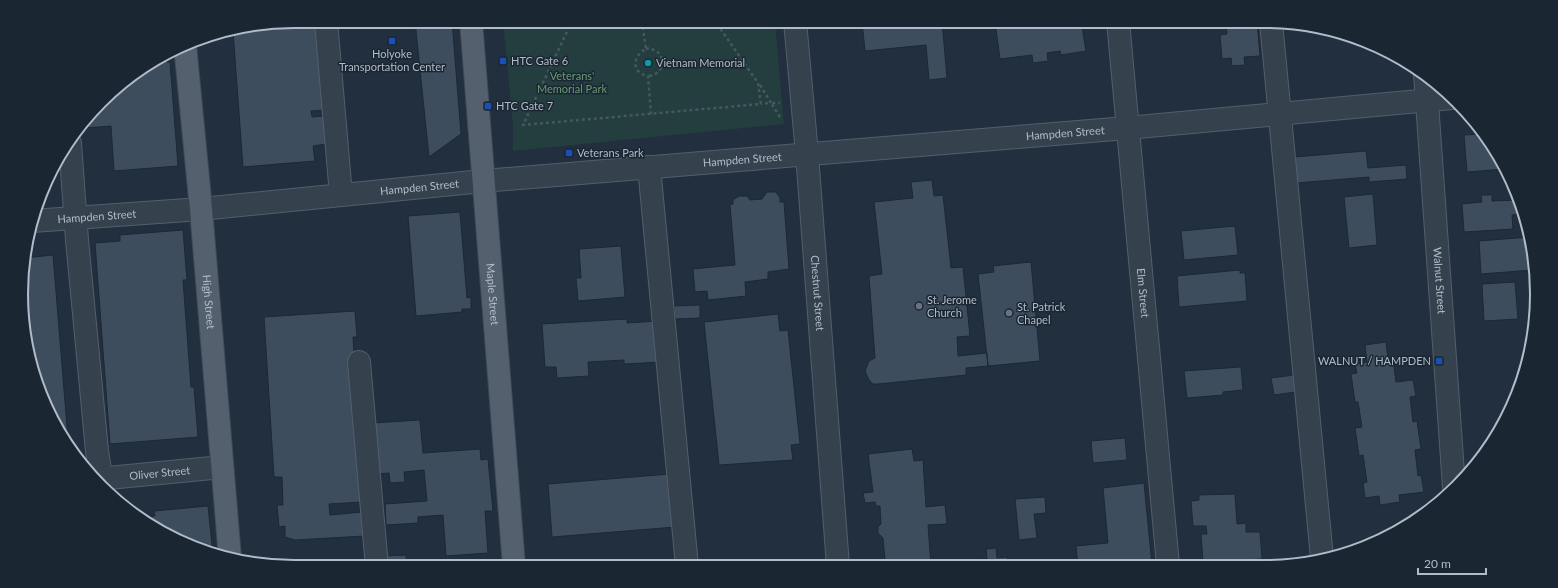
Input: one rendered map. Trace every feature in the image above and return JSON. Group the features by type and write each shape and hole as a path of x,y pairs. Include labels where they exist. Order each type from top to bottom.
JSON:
{"main road":[{"name":"Maple Street","path":"472,28 514,560"},
{"name":"High Street","path":"186,51 201,209 229,552"}],"street":[{"path":"327,28 341,195"},
{"name":"Chestnut Street","path":"796,28 807,154 838,560"},
{"name":"Elm Street","path":"1119,28 1168,560"},
{"path":"1272,28 1322,554"},
{"name":"Walnut Street","path":"1426,83 1454,480"},
{"name":"Hampden Street","path":"38,221 201,209 483,181 1127,128 1444,99"},
{"path":"70,150 75,218 99,475"},
{"path":"649,167 686,560"},
{"path":"359,362 376,560"},
{"name":"Oliver Street","path":"104,480 222,467"}],"path":[{"path":"569,28 523,125 782,102"},
{"path":"643,28 646,49"},
{"path":"720,28 781,119"},
{"path":"650,48 659,53 663,61 660,71 656,74 648,76 639,72 635,62 638,54 650,48"},
{"path":"648,76 651,114"},
{"path":"758,83 761,104"}],"green space":[{"name":"Veterans' Memorial Park","path":"504,28 776,28 784,124 513,151 513,126"}],"building":[{"path":"320,28 326,110 311,111 312,117 324,116 326,144 313,146 315,161 243,167 233,35 259,30"},
{"path":"416,28 453,28 461,134 429,157"},
{"path":"863,28 943,28 947,78 929,80 926,45 865,51"},
{"path":"996,28 1082,28 1086,51 1061,55 1060,51 1047,53 1048,61 1033,63 1032,55 1000,59"},
{"path":"1227,28 1258,28 1260,56 1244,57 1245,65 1232,66 1231,58 1222,59 1220,35 1227,34"},
{"path":"167,61 167,62 170,62 178,166 114,171 111,126 87,128 106,106 132,83"},
{"path":"1477,134 1499,169 1467,172 1464,135"},
{"path":"1366,151 1368,168 1406,165 1407,179 1369,182 1369,177 1296,183 1294,157"},
{"name":"St. Jerome Church","path":"932,180 934,196 943,195 951,268 963,267 970,336 957,337 958,356 987,353 988,366 966,368 966,375 873,384 869,380 865,371 869,361 875,358 869,276 882,274 874,202 913,198 911,182"},
{"path":"767,192 776,192 780,198 780,202 784,202 789,269 768,272 768,279 745,282 746,296 708,300 707,291 695,292 693,269 735,265 730,205 733,204 733,200 739,196 747,196 750,200 762,199"},
{"path":"1373,194 1377,245 1349,248 1344,197"},
{"path":"1481,195 1492,195 1492,201 1513,200 1518,214 1512,215 1513,229 1464,232 1462,204 1482,202"},
{"path":"460,212 467,298 471,297 471,309 462,309 462,312 416,316 408,216"},
{"path":"1235,226 1238,255 1184,260 1181,231"},
{"path":"183,230 187,280 183,280 191,387 194,387 198,437 110,444 95,243 120,241 120,235"},
{"path":"1524,237 1529,270 1481,274 1479,241"},
{"path":"621,246 625,297 578,301 576,278 581,278 579,249"},
{"path":"53,255 67,433 55,412 48,396 33,346 30,329 28,294 30,257"},
{"name":"St. Patrick Chapel","path":"1031,262 1040,361 988,366 978,274 994,272 993,266"},
{"path":"1240,270 1240,273 1245,273 1247,301 1179,307 1177,276"},
{"path":"1515,282 1518,319 1484,321 1482,284"},
{"path":"700,305 700,318 675,319 674,306"},
{"path":"355,311 357,337 353,337 363,502 329,504 330,515 362,512 364,536 295,540 285,537 285,526 279,527 277,505 283,505 282,477 274,477 264,317"},
{"path":"778,314 780,331 788,330 800,444 791,445 793,460 719,465 704,322"},
{"path":"627,319 627,323 658,321 661,362 624,364 624,360 588,362 589,376 557,378 556,367 545,367 542,324"},
{"path":"1386,342 1388,359 1393,359 1396,382 1413,380 1416,396 1410,397 1413,422 1417,421 1421,449 1415,450 1418,476 1421,475 1424,492 1399,495 1400,502 1380,505 1379,496 1365,498 1363,483 1367,482 1363,455 1359,456 1355,428 1362,427 1358,402 1355,402 1351,374 1357,373 1355,364 1367,362 1365,345"},
{"path":"1241,367 1243,390 1223,392 1223,395 1187,398 1184,371"},
{"path":"1294,375 1296,392 1274,395 1271,378"},
{"path":"420,420 423,453 480,449 481,460 488,459 493,511 485,511 488,553 446,556 443,515 418,517 418,523 386,525 385,504 427,501 424,470 404,472 405,482 390,483 389,473 376,474 372,423"},
{"path":"1125,438 1127,460 1093,463 1091,441"},
{"path":"912,449 914,461 923,460 926,507 945,505 947,524 928,525 931,560 885,560 883,538 878,533 878,527 881,524 880,506 876,506 875,502 865,503 863,493 873,492 868,454"},
{"path":"670,474 675,527 552,537 548,484"},
{"path":"1144,483 1152,560 1077,560 1076,546 1108,543 1103,488"},
{"path":"1235,494 1237,524 1246,523 1246,532 1260,532 1262,559 1203,560 1201,534 1207,534 1206,526 1193,526 1191,501 1199,500 1199,495"},
{"path":"1045,497 1046,513 1034,514 1037,538 1019,540 1015,499"},
{"path":"208,506 212,547 176,533 149,517 155,516 154,511"},
{"path":"996,548 997,558 1007,557 1007,560 963,560 987,559 986,549"},
{"path":"406,555 406,560 385,560 385,556"}],"place":[{"name":"Holyoke Transportation Center","path":"392,41"},
{"name":"HTC Gate 6","path":"503,61"},
{"name":"Vietnam Memorial","path":"648,63"},
{"name":"HTC Gate 7","path":"488,106"},
{"name":"Veterans Park","path":"569,153"},
{"name":"St. Jerome Church","path":"919,306"},
{"name":"St. Patrick Chapel","path":"1009,313"},
{"name":"WALNUT / HAMPDEN","path":"1439,361"}]}
